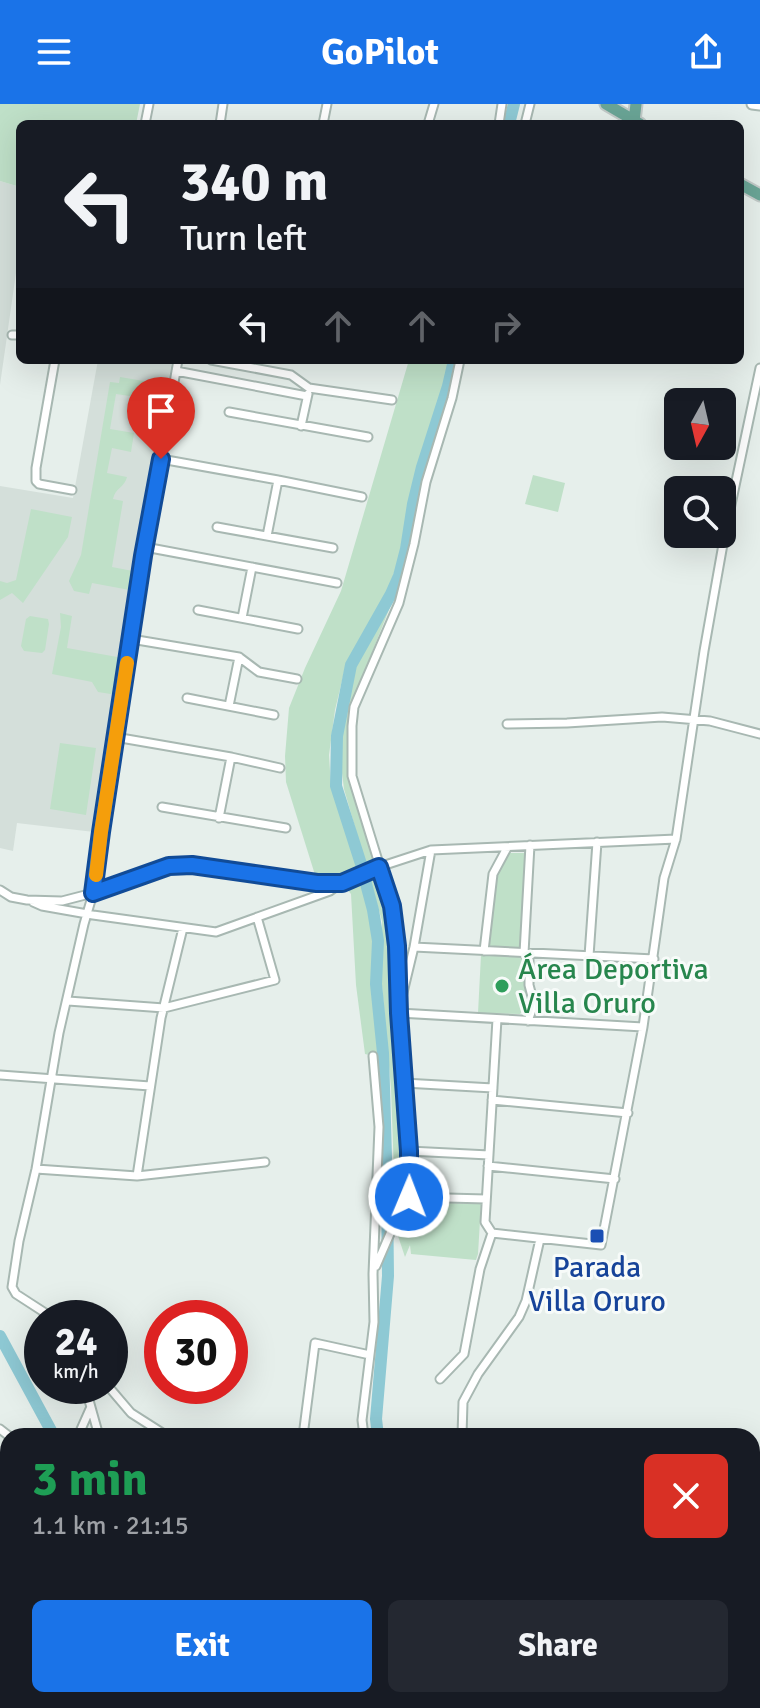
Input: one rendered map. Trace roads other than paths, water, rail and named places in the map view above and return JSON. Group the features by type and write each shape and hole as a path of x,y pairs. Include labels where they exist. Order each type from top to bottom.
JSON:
{"main road":[{"path":"606,104 634,120"}],"street":[{"path":"752,104 760,105"},
{"path":"54,364 36,481 72,490"},
{"path":"25,1300 12,1287 19,1241 36,1169 59,1033 93,893 145,547 177,364"},
{"path":"232,364 291,375 308,392"},
{"path":"459,364 418,513 414,544 399,603 354,707 352,776 392,906 399,968 409,1197 486,1199"},
{"path":"492,1233 601,1245 643,1027 664,878 676,839 706,636 760,368"},
{"path":"176,371 308,392 392,400"},
{"path":"301,426 308,392"},
{"path":"229,412 368,437"},
{"path":"161,459 362,497"},
{"path":"267,536 278,480"},
{"path":"217,527 333,548"},
{"path":"145,547 337,583"},
{"path":"242,618 252,567"},
{"path":"198,610 298,629"},
{"path":"131,639 239,657 259,672 297,679"},
{"path":"229,706 239,657"},
{"path":"187,698 274,715"},
{"path":"507,724 662,717 710,721 760,734"},
{"path":"115,737 280,768"},
{"path":"219,818 231,757"},
{"path":"162,807 286,828"},
{"path":"27,900 42,906 87,914 216,932 330,891 379,867 431,850 676,839"},
{"path":"589,956 597,842"},
{"path":"528,1021 534,1004 529,985 529,960 524,953 530,845"},
{"path":"484,951 493,874 507,848"},
{"path":"399,1013 431,850"},
{"path":"0,890 11,897 27,900 62,901 169,866 192,865 291,880 342,883"},
{"path":"68,1001 164,1008 275,980 257,917"},
{"path":"137,1176 164,1008 183,928"},
{"path":"414,947 654,959"},
{"path":"399,1013 643,1027"},
{"path":"492,1233 485,1222 497,1019"},
{"path":"363,1428 374,1322 379,1127 373,1056"},
{"path":"0,1075 150,1086"},
{"path":"404,1083 493,1088"},
{"path":"492,1100 628,1113"},
{"path":"409,1151 489,1155"},
{"path":"36,1169 137,1176 265,1162"},
{"path":"488,1166 615,1179"},
{"path":"373,1274 399,1213"},
{"path":"440,1379 464,1354 480,1269 492,1233"},
{"path":"462,1428 466,1393 519,1317 526,1301 540,1239"},
{"path":"304,1428 315,1343 370,1355"},
{"path":"90,1404 97,1428"},
{"path":"123,1404 131,1413 154,1428"},
{"path":"82,1428 91,1408"}],"waterway":[{"path":"510,120 514,104"},
{"path":"361,864 336,786 337,736 351,665 399,576 422,467 453,364"},
{"path":"365,880 378,941 376,984 383,1053 387,1192 388,1276 377,1428"},
{"path":"0,1336 50,1428"}],"place":[{"name":"Área Deportiva Villa Oruro","path":"502,986"},
{"name":"Parada Villa Oruro","path":"597,1236"}]}
